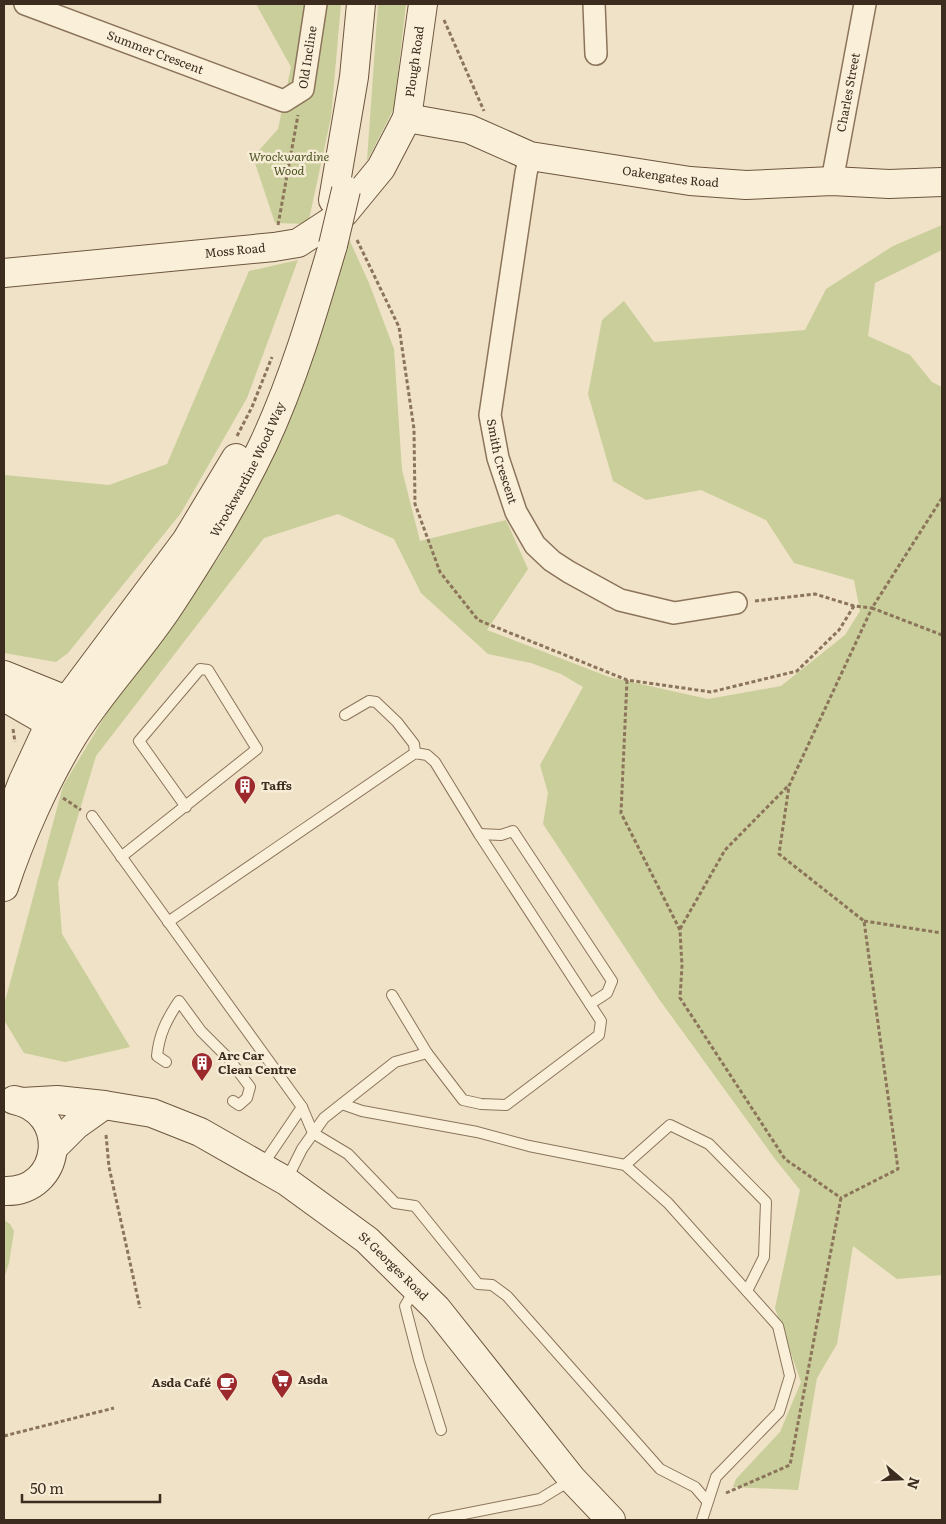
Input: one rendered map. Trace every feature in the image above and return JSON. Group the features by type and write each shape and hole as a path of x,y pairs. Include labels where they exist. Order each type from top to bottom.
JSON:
{"street":[{"name":"Summer Crescent","path":"25,4 284,101"},
{"name":"Old Incline","path":"284,101 303,89 316,4"},
{"name":"Wrockwardine Wood Way","path":"341,201 362,4"},
{"name":"Wrockwardine Wood Way","path":"4,830 22,781 50,724 66,700 186,542 230,470 267,398 326,248 341,201 358,135 373,4"},
{"path":"594,4 596,54"},
{"name":"Charles Street","path":"832,181 865,4"},
{"name":"Plough Road","path":"407,118 432,8"},
{"name":"Moss Road","path":"4,273 274,248 298,243 341,201 381,168 407,118"},
{"name":"Oakengates Road","path":"407,118 468,129 530,156 690,181 746,185 832,181 890,184 942,182"},
{"name":"Smith Crescent","path":"530,156 490,414 498,458 516,512 536,545 552,561 620,600 674,613 736,603"},
{"name":"Wrockwardine Wood Way","path":"4,887 21,842 73,736 171,604 226,516 263,444 301,349 326,248"},
{"path":"4,675 66,700 90,713"},
{"path":"7,708 50,724 73,736"},
{"name":"St Georges Road","path":"13,1101 57,1100 152,1113 200,1132 286,1180 367,1240 438,1309 572,1479 611,1520"},
{"path":"4,1191 24,1188 42,1177 48,1168 54,1147 50,1127 39,1112 13,1101"},
{"path":"54,1147 76,1125 104,1105"}],"lane":[{"path":"121,856 186,807 257,749 208,670 200,669 139,741 186,807"},
{"path":"345,716 369,701 376,702 397,722 414,744 415,753"},
{"path":"168,922 415,753 427,755 435,762 479,834 601,1021 599,1035 506,1105 481,1104 463,1100 427,1053 392,994"},
{"path":"92,816 302,1107 313,1133 348,1154 395,1203 415,1206 478,1284 492,1285 507,1296 660,1469 694,1487 707,1501"},
{"path":"479,834 501,835 513,831 612,981 607,993 590,1004"},
{"path":"166,1062 157,1056 158,1042 164,1024 179,1001 202,1031 229,1059 250,1087 247,1098 239,1105 233,1101"},
{"path":"286,1180 302,1149 324,1118 395,1062 427,1053"},
{"path":"342,1104 362,1111 477,1132 529,1146 625,1165 668,1203 778,1326 790,1376 779,1412 716,1477 702,1520"},
{"path":"262,1167 302,1107"},
{"path":"625,1165 670,1125 709,1144 766,1202 764,1257 747,1291"},
{"path":"416,1288 405,1306 419,1360 441,1430"},
{"path":"434,1520 540,1499 572,1479"}],"path":[{"path":"432,8 486,118"},
{"path":"274,248 303,89"},
{"path":"341,201 399,327 414,429 416,504 440,572 478,620 627,680 711,692 797,671 839,630 854,606"},
{"path":"234,440 252,407 272,356"},
{"path":"942,498 872,608 789,786 779,854 864,921 942,933"},
{"path":"736,603 815,594 854,606 872,608 942,636"},
{"path":"627,680 622,813 680,930 682,966 680,998 785,1159 841,1198 898,1170 864,921"},
{"path":"7,708 15,745"},
{"path":"680,930 725,850 789,786"},
{"path":"62,797 68,803 92,816"},
{"path":"106,1135 109,1167 140,1308"},
{"path":"4,1436 114,1408"}],"green space":[{"name":"Wrockwardine Wood","path":"256,4 341,4 331,117 308,224 275,223 253,157 278,129 291,67"},
{"path":"378,4 406,4 394,108 367,161"},
{"path":"942,225 942,250 875,283 868,336 910,355 932,382 942,387 942,1275 897,1279 853,1246 837,1344 817,1378 798,1490 733,1487 736,1479 780,1432 801,1382 775,1308 800,1190 775,1159 659,999 543,824 548,793 540,765 583,687 561,674 531,663 488,654 421,593 394,539 338,514 264,538 96,756 58,883 62,934 130,1047 65,1062 24,1053 4,1020 4,1005 63,786 135,666 220,556 287,418 348,237 369,283 394,349 402,470 420,541 506,520 528,569 487,630 609,677 708,699 781,686 845,635 860,611 854,580 794,563 766,520 701,490 646,500 613,481 588,394 602,320 624,301 654,342 805,330 826,289 893,246"},
{"path":"298,260 247,398 181,513 68,653 56,662 4,653 4,475 109,485 167,464 249,271"},
{"path":"4,1220 10,1224 14,1231 9,1263 4,1278"}],"place":[{"name":"Taffs","path":"245,805"},
{"name":"Arc Car Clean Centre","path":"202,1082"},
{"name":"Asda","path":"282,1399"},
{"name":"Asda Café","path":"227,1402"}]}
